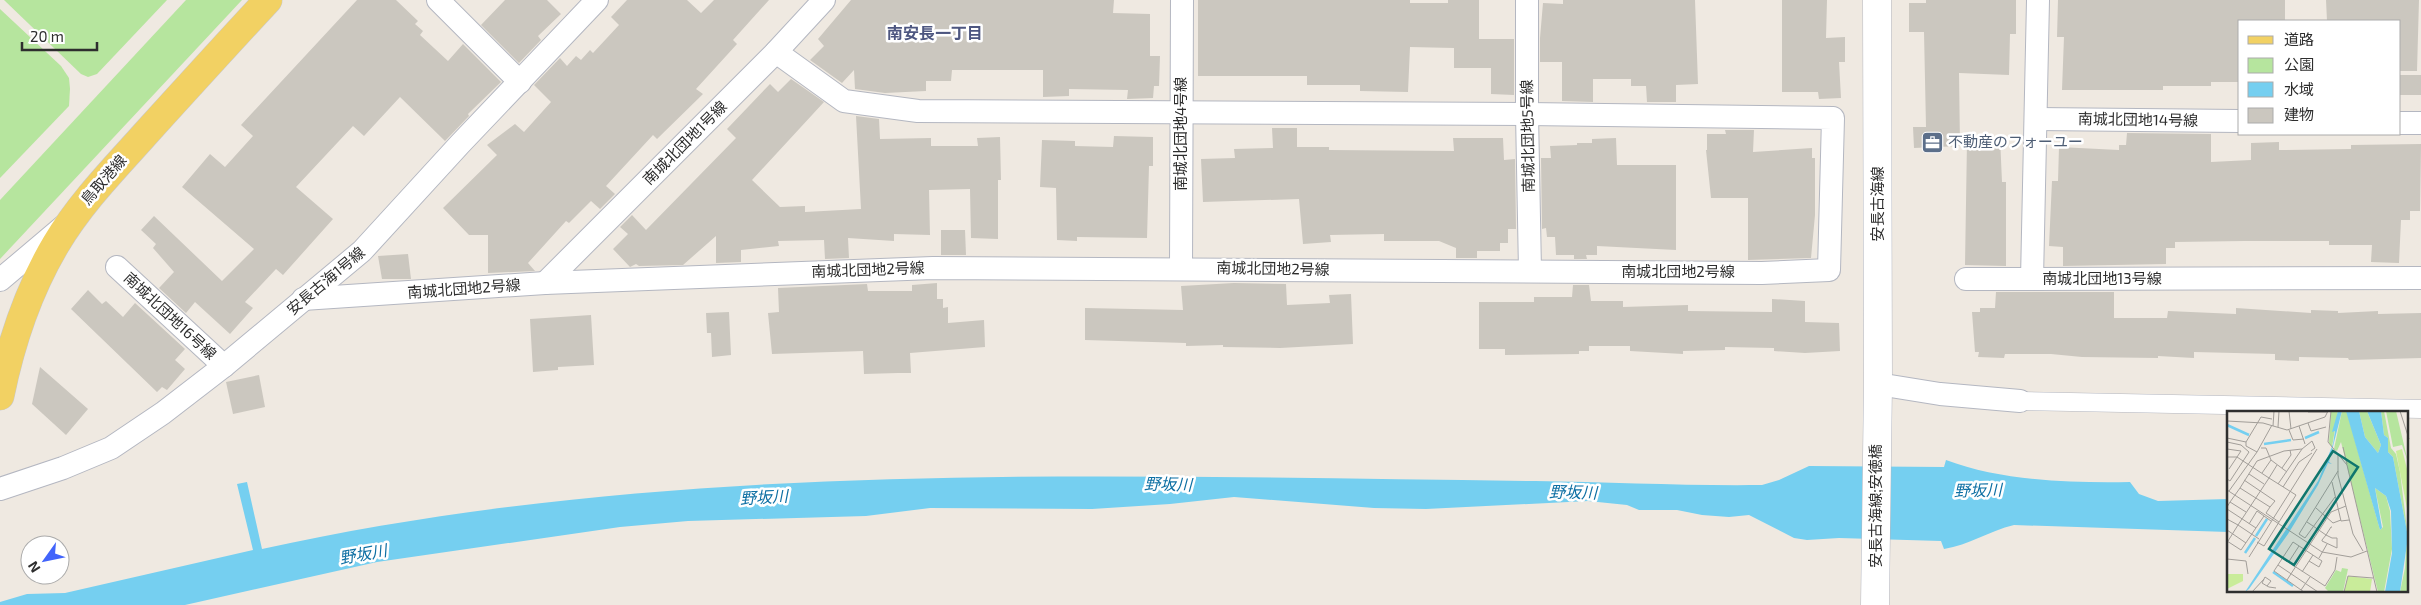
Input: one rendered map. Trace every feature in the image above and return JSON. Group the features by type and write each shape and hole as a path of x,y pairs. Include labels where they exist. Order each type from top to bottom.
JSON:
{"main road":[{"name":"鳥取港線","path":"0,396 11,345 20,318 42,269 72,220 108,174 268,0"}],"street":[{"path":"438,0 520,82"},
{"name":"安長古海1号線","path":"0,489 63,468 111,448 163,413 224,366 362,251 598,0"},
{"name":"南城北団地1号線","path":"545,283 776,52 824,0"},
{"name":"南城北団地4号線","path":"1181,268 1180,113 1182,0"},
{"name":"南城北団地5号線","path":"1527,0 1530,272"},
{"name":"安長古海線","path":"1877,396 1878,0"},
{"name":"南城北団地13号線","path":"2038,0 2032,279 2421,278"},
{"name":"南城北団地2号線","path":"304,299 545,283 933,268 1181,268 1530,272 1762,272 1829,270 1833,118 1527,114 918,111 844,101 776,52"},
{"name":"南城北団地14号線","path":"2036,119 2238,121"},
{"path":"2401,123 2421,123"},
{"path":"0,280 35,248 72,220"},
{"name":"南城北団地16号線","path":"117,267 224,366"},
{"path":"1966,279 2032,279"},
{"path":"1877,396 1940,394 2020,401 2421,409"},
{"name":"安長古海線;安徳橋","path":"1875,605 1877,396"}],"green space":[{"path":"4,0 167,0 97,74 88,77 81,74"},
{"path":"186,0 242,0 0,259 0,200"},
{"path":"0,9 61,66 69,78 70,89 69,106 0,178"}],"water":[{"name":"野坂川","path":"1946,460 1990,472 2037,479 2130,482 2139,494 2158,501 2227,499 2227,532 2014,525 1944,549 1941,541 1839,538 1807,540 1794,538 1749,515 1729,517 1702,515 1677,510 1639,510 1627,505 1588,501 1426,509 1374,508 1234,497 1170,504 1092,509 930,508 866,516 688,521 620,527 377,562 185,605 0,605 0,602 27,594 65,593 253,550 237,484 247,482 262,549 419,520 577,499 736,486 896,479 1056,476 1762,485 1779,480 1809,466 1944,467"}],"building":[{"path":"357,0 396,0 418,21 415,24 423,31 420,35 448,61 463,44 501,82 468,114 469,116 445,141 400,97 364,136 353,126 296,187 333,219 283,275 276,269 245,302 253,308 230,334 195,302 186,313 159,288 174,272 153,248 156,244 141,230 154,216 222,281 254,249 182,187 210,154 225,167 253,136 241,125"},
{"path":"505,0 547,0 561,14 538,36 541,40 519,63 481,25"},
{"path":"627,0 687,0 701,13 714,0 769,0 733,40 737,44 696,89 703,94 657,139 653,135 606,186 615,194 600,209 591,201 569,223 566,221 528,263 535,271 488,273 488,235 469,235 443,208 497,155 487,145 515,124 524,132 551,102 534,85 560,58 567,66 576,56 581,60 590,50 593,53 619,25 611,17"},
{"path":"851,0 1114,0 1113,13 1150,14 1150,56 1160,56 1159,86 1154,86 1153,98 1127,99 1128,90 1069,89 1069,96 1043,97 1043,70 952,70 951,81 926,81 926,91 885,93 855,89 854,70 842,83 810,60 824,46 818,39"},
{"path":"1198,0 1410,0 1410,3 1448,3 1448,0 1479,0 1479,39 1514,39 1514,95 1491,94 1491,68 1454,68 1454,48 1410,47 1408,92 1360,91 1360,85 1307,85 1307,76 1198,76"},
{"path":"1563,0 1695,0 1698,84 1676,85 1676,102 1647,102 1646,86 1631,86 1631,79 1593,79 1593,102 1562,101 1562,62 1540,62 1540,38 1543,3 1563,4"},
{"path":"1782,0 1827,0 1826,38 1845,37 1845,62 1839,62 1841,98 1819,99 1818,92 1782,92"},
{"path":"1926,0 2016,0 2016,34 2010,34 2009,75 1959,73 1960,146 1914,148 1913,127 1926,127 1924,32 1909,32 1909,3 1926,3"},
{"path":"2058,0 2285,0 2285,20 2238,20 2238,82 2211,82 2211,86 2163,86 2163,90 2062,90 2064,37 2057,37"},
{"path":"2326,0 2419,0 2417,71 2401,71 2401,20 2327,20"},
{"path":"2401,75 2421,75 2421,95 2401,95"},
{"path":"791,79 824,102 752,180 780,207 805,206 805,212 861,209 856,116 879,119 880,139 931,138 931,146 978,146 977,138 1000,137 1001,180 998,180 998,239 971,238 970,189 929,190 930,235 894,234 894,241 848,238 849,258 825,259 824,240 778,241 779,246 741,250 741,262 716,263 716,236 683,265 639,266 636,264 630,267 613,249 628,234 620,227 632,215 646,230 736,138 727,129 770,84 778,92"},
{"path":"1272,128 1297,128 1297,147 1329,147 1329,150 1454,151 1453,138 1503,138 1504,160 1515,159 1516,229 1508,229 1508,243 1500,243 1500,251 1477,251 1477,258 1456,258 1456,248 1439,241 1384,241 1384,234 1330,235 1331,242 1303,244 1299,199 1203,202 1201,159 1235,158 1234,149 1273,148"},
{"path":"1725,130 1754,130 1753,152 1812,148 1812,158 1815,158 1815,215 1811,258 1748,260 1748,198 1711,198 1706,150 1707,134 1726,134"},
{"path":"2127,133 2211,134 2211,162 2251,160 2251,143 2279,142 2279,150 2351,149 2351,145 2421,144 2420,211 2410,211 2410,220 2401,220 2399,263 2371,262 2372,245 2329,245 2329,241 2244,241 2175,242 2175,248 2166,248 2166,264 2063,266 2063,247 2049,246 2052,181 2058,181 2059,147 2119,150 2119,145 2126,145"},
{"path":"1114,136 1153,137 1153,166 1149,166 1147,238 1077,237 1077,241 1057,240 1056,188 1040,187 1042,140 1075,141 1075,146 1113,147"},
{"path":"2000,137 2002,182 2006,182 2006,266 1965,265 1967,141"},
{"path":"1616,138 1617,165 1676,165 1676,250 1597,246 1597,255 1586,255 1587,259 1574,259 1574,255 1556,255 1555,237 1547,237 1546,228 1542,229 1541,158 1551,158 1550,146 1577,145 1577,143 1592,143 1592,139"},
{"path":"941,230 965,230 966,255 941,255"},
{"path":"408,254 411,279 382,279 378,256"},
{"path":"937,283 937,299 943,299 943,308 948,307 948,323 984,320 985,347 910,353 911,373 864,374 863,351 772,354 768,313 779,312 778,288 867,284 868,291 912,291 912,285"},
{"path":"1234,283 1286,284 1287,305 1330,303 1329,295 1351,294 1353,344 1280,348 1223,347 1223,345 1186,346 1186,343 1085,340 1085,308 1183,310 1181,286"},
{"path":"1573,285 1589,285 1591,301 1623,301 1623,307 1688,305 1688,311 1772,312 1772,299 1805,301 1805,322 1839,323 1840,351 1805,353 1774,351 1774,348 1725,347 1725,350 1683,351 1683,354 1630,351 1630,346 1589,346 1589,351 1579,351 1579,354 1505,355 1505,349 1479,349 1479,302 1534,302 1534,297 1572,297"},
{"path":"88,290 102,304 106,301 123,317 135,303 185,349 175,360 185,369 167,390 162,387 157,392 71,309"},
{"path":"1996,292 2114,292 2114,318 2167,318 2168,311 2236,314 2236,308 2311,313 2311,310 2338,311 2338,313 2378,311 2378,314 2421,313 2421,358 2349,360 2348,358 2299,357 2299,361 2275,360 2275,354 2194,352 2194,358 2158,356 2158,358 2082,357 2051,354 2005,354 2004,358 1978,357 1979,352 1975,352 1972,312 1980,312 1980,308 1995,308"},
{"path":"729,312 731,355 712,357 711,333 707,333 706,313"},
{"path":"591,315 594,365 558,367 558,370 533,372 530,319"},
{"path":"40,367 88,409 66,435 32,404"},
{"path":"259,375 265,407 233,414 226,382"}],"place":[{"name":"不動産のフォーユー","path":"1932,142"}],"district":[{"name":"南安長一丁目","path":"935,33"}]}
